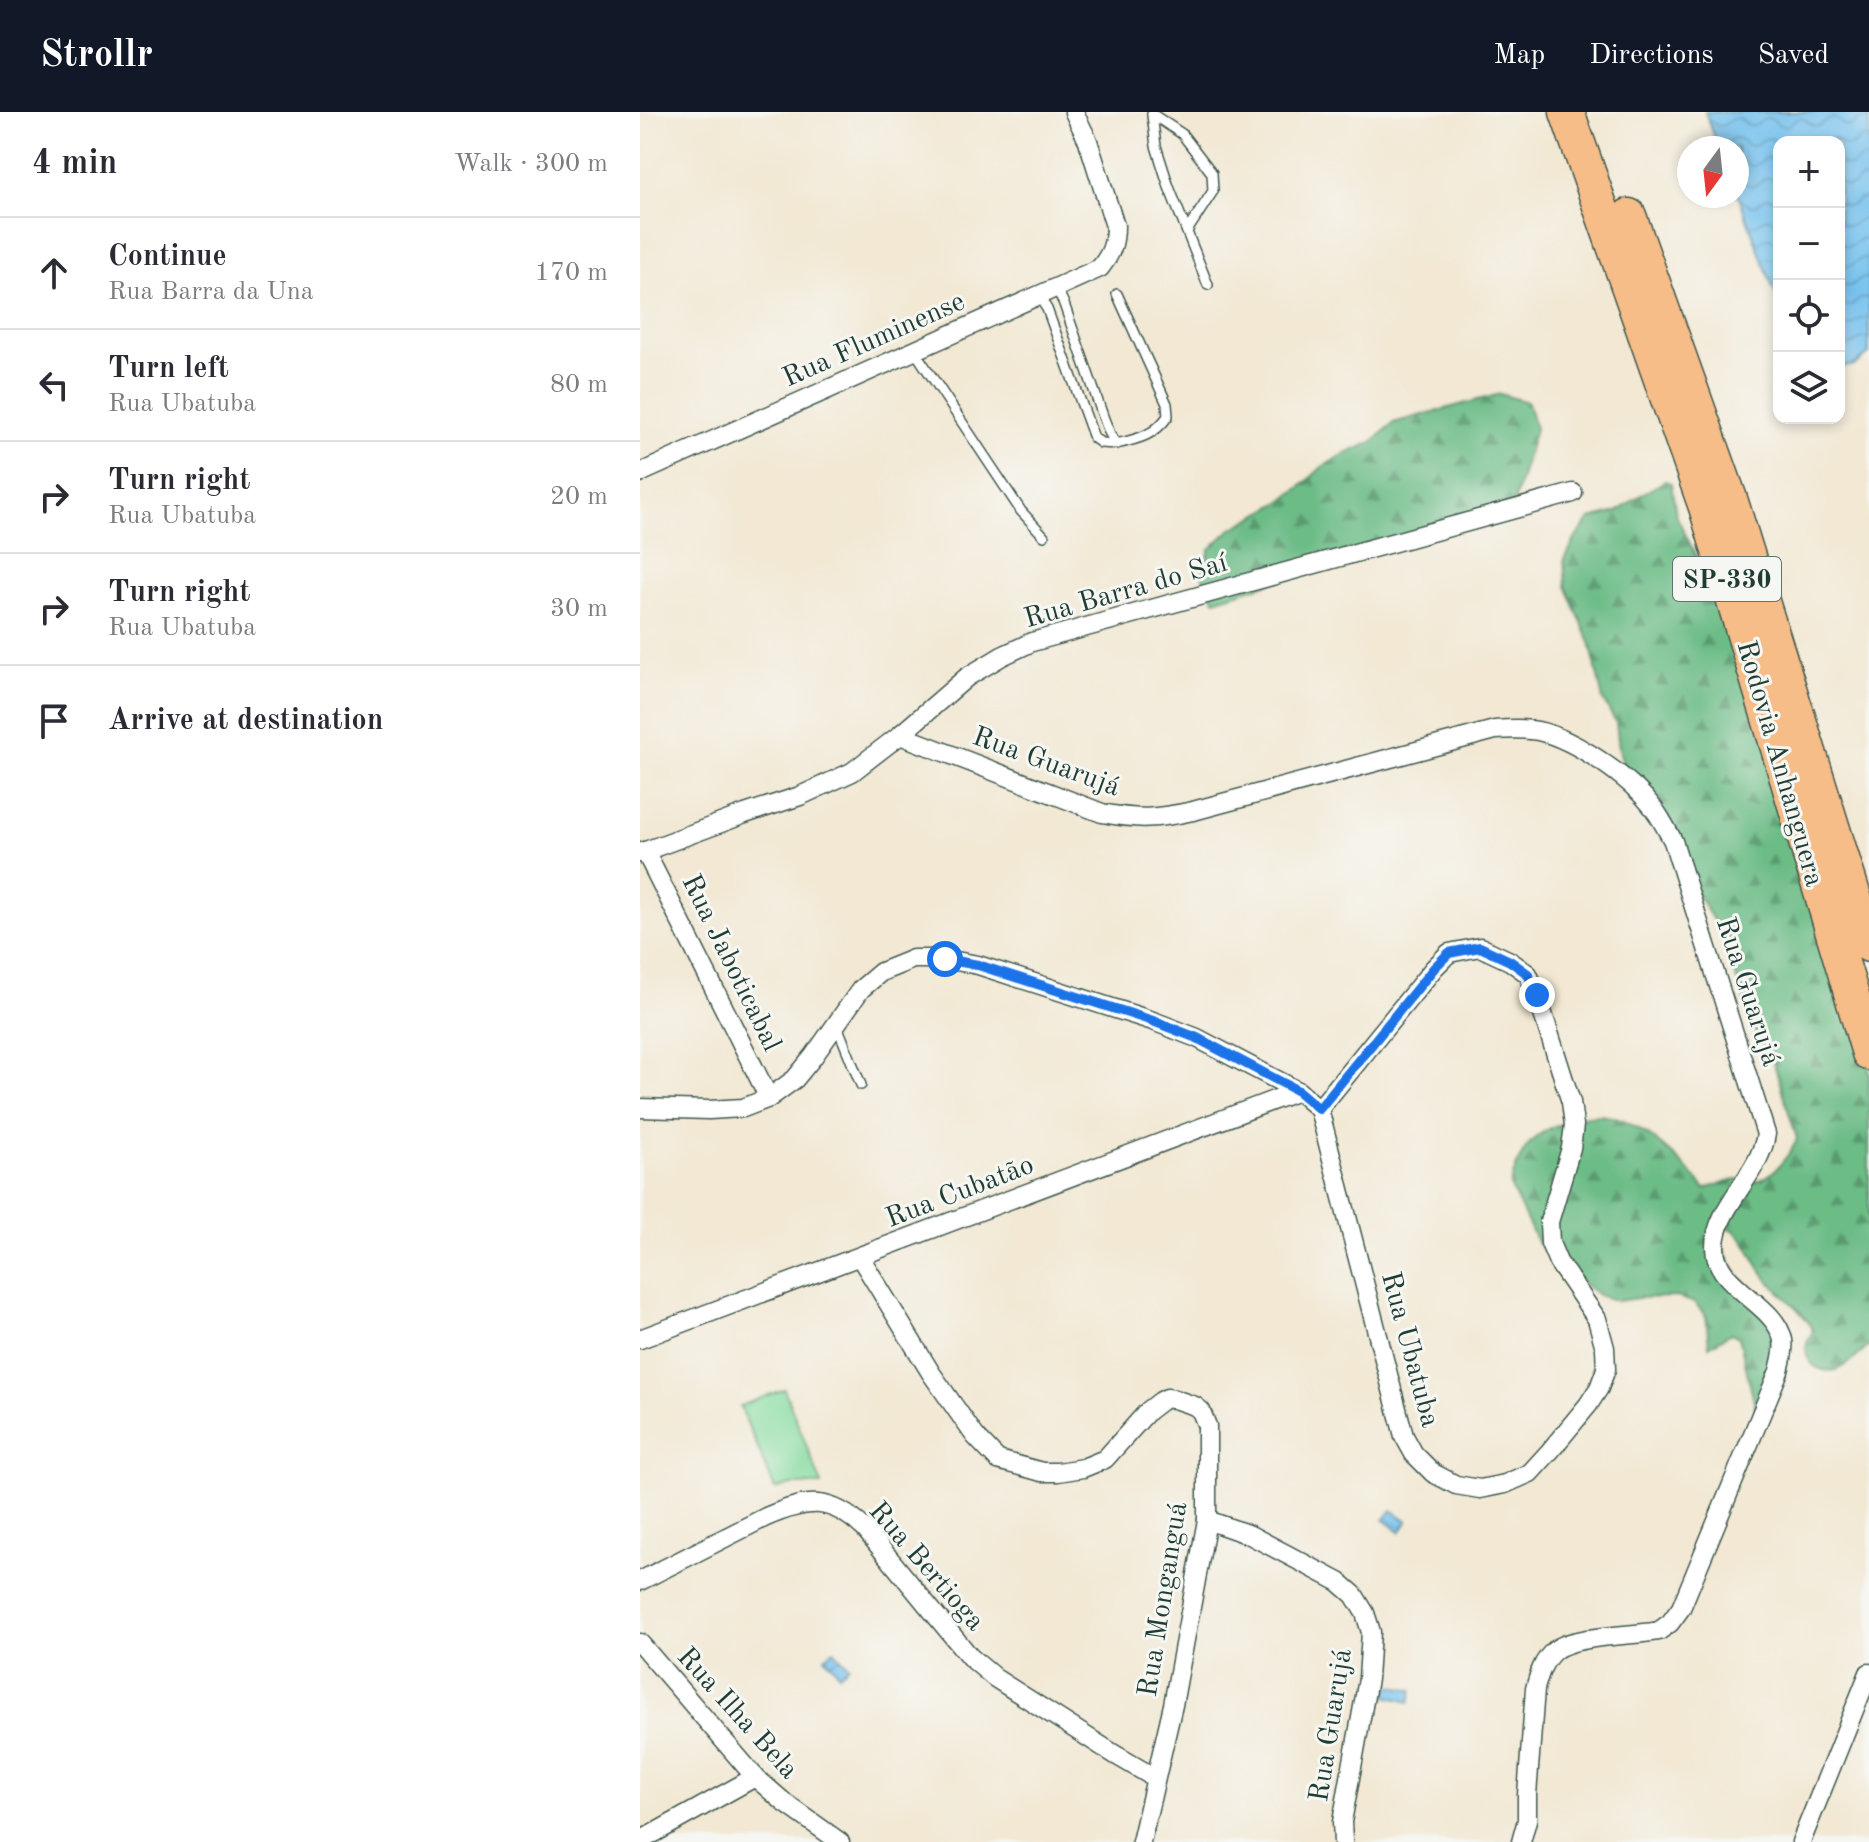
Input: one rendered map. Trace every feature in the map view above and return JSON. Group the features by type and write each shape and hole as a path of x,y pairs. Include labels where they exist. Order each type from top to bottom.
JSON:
{"highway":[{"name":"Rodovia Anhanguera","path":"1567,112 1706,507 1869,1053"},
{"name":"Rodovia Anhanguera","path":"1592,112 1730,499 1869,945"}],"street":[{"name":"Rua Fluminense","path":"640,473 1100,268 1110,256 1115,241 1115,226 1088,141 1074,112"},
{"name":"Rua Barra do Saí","path":"643,852 800,796 852,772 967,677 1032,642 1573,493"},
{"name":"Rua Guarujá","path":"900,735 1102,813 1131,819 1159,818 1193,811 1495,730 1517,728 1565,740 1628,781 1654,808 1673,841 1766,1134 1761,1155 1719,1230 1715,1245 1717,1261 1723,1273 1775,1324 1783,1340 1783,1356 1681,1608 1670,1623 1659,1631 1569,1642 1555,1649 1545,1660 1535,1689 1527,1820 1521,1842"},
{"name":"Rua Jaboticabal","path":"643,852 769,1098"},
{"name":"Rua Ubatuba","path":"1480,947 1510,961 1528,974 1571,1102 1574,1125 1571,1148 1549,1222 1550,1243 1558,1262 1597,1319 1605,1348 1606,1369 1588,1405 1530,1473 1505,1484 1480,1489 1456,1485 1433,1473 1414,1454 1404,1436 1319,1109 1449,953 1480,947"},
{"path":"640,1108 743,1108 769,1098 795,1079 861,989 881,972 913,959 945,959 978,965 1197,1038 1298,1091 1319,1109"},
{"name":"Rua Cubatão","path":"640,1339 1298,1091"},
{"name":"Rua Monganguá","path":"860,1257 931,1373 975,1436 998,1460 1042,1472 1083,1468 1105,1459 1148,1411 1167,1398 1195,1406 1201,1411 1207,1426 1207,1520 1173,1705 1141,1842"},
{"name":"Rua Bertioga","path":"640,1581 787,1508 803,1504 825,1505 848,1513 865,1529 970,1657 995,1678 1155,1778"},
{"name":"Rua Guarujá","path":"1207,1520 1250,1535 1339,1582 1354,1595 1365,1613 1371,1632 1371,1653 1342,1822 1343,1842"},
{"name":"Rua Ilha Bela","path":"640,1643 755,1777 785,1803 840,1842"},
{"path":"1801,1842 1869,1673"},
{"path":"640,1841 755,1777"}],"lane":[{"path":"1151,114 1156,146 1169,187 1208,285"},
{"path":"1151,114 1182,134 1212,173 1213,191 1187,231"},
{"path":"1056,287 1116,444"},
{"path":"1038,295 1047,309 1094,438 1101,443 1116,444 1159,429 1168,416 1167,404 1117,294"},
{"path":"914,350 1021,511 1044,536"},
{"path":"836,1023 861,1085"}],"green space":[{"path":"1500,394 1528,402 1535,429 1512,509 1215,600 1202,576 1210,549 1230,530 1277,504 1322,467 1373,442 1393,423"},
{"path":"1665,481 1671,483 1676,515 1709,583 1718,590 1869,1059 1869,1346 1838,1369 1825,1371 1814,1366 1806,1350 1813,1331 1809,1323 1762,1272 1742,1238 1730,1228 1720,1230 1719,1240 1737,1274 1762,1299 1782,1342 1756,1410 1739,1337 1731,1333 1709,1346 1706,1316 1695,1303 1677,1297 1618,1301 1598,1295 1557,1264 1538,1244 1510,1186 1522,1154 1534,1139 1552,1128 1588,1116 1621,1120 1637,1128 1668,1151 1705,1189 1733,1181 1765,1178 1782,1163 1797,1139 1774,1064 1750,1023 1722,935 1691,884 1676,844 1626,775 1616,723 1603,700 1590,642 1566,586 1564,561 1590,519 1617,512"},
{"path":"784,1389 822,1485 792,1485 775,1489 740,1406"}],"water":[{"path":"1705,112 1869,112 1869,354 1855,365 1845,367 1845,136 1773,136 1773,288 1743,208 1749,208 1749,136 1714,136"},
{"path":"1392,1510 1408,1521 1400,1532 1384,1520"},
{"path":"834,1650 849,1666 839,1674 825,1657"},
{"path":"1389,1685 1413,1690 1410,1702 1386,1696"}],"route":[{"path":"945,959 978,965 1197,1038 1298,1091 1319,1109 1449,953 1480,947 1491,951 1528,974 1537,995"}]}
